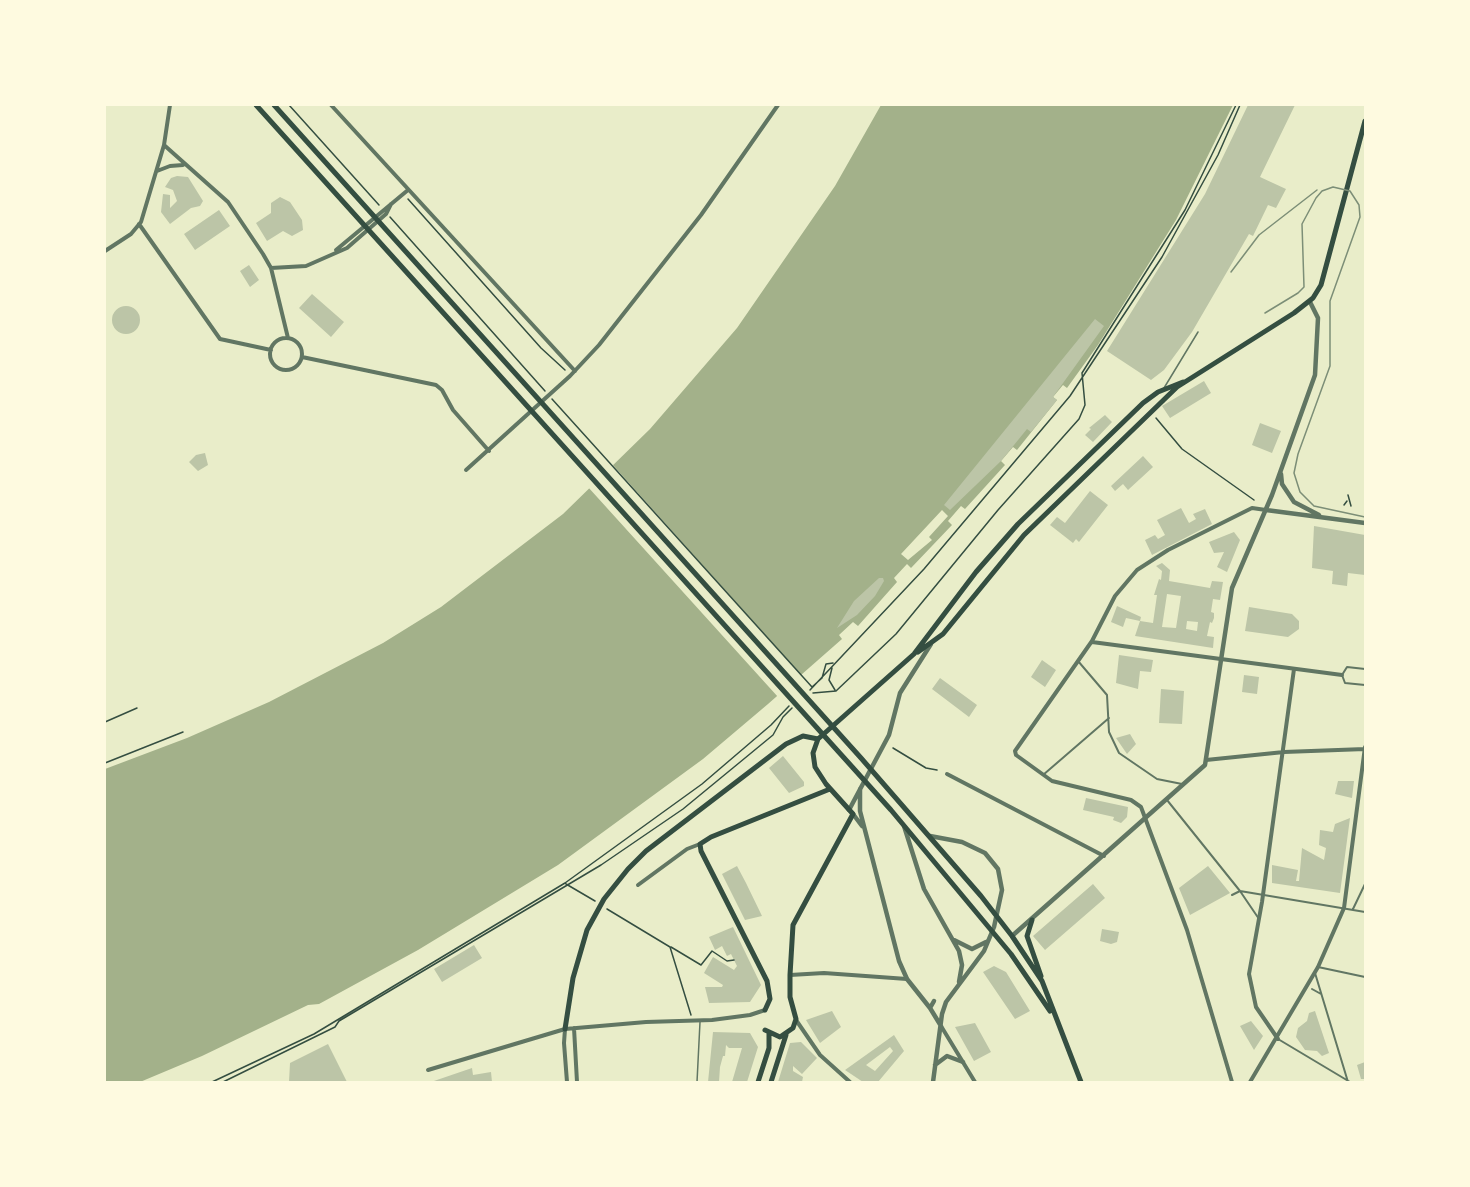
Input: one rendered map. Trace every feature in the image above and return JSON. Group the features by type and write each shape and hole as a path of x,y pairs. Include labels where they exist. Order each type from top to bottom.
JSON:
{"main road":[{"path":"256,105 891,810 975,909 1053,1014"},
{"path":"274,105 901,802 1006,927 1042,981"},
{"path":"758,1082 767,1052 767,1032 776,1037 786,1035 794,1028 796,1019 793,1011 790,975 793,925 851,812 830,789 814,764 813,753 819,739 914,654 1008,534 1143,403 1161,391 1183,382 1310,302 1321,285 1365,121"},
{"path":"914,654 932,644 956,620 1024,535 1183,382"},
{"path":"565,1029 580,951 601,905 628,869 646,851 786,744 803,736 819,739"},
{"path":"767,1008 770,992 767,981 701,851 700,844 711,837 830,789"},
{"path":"1032,920 1027,936 1053,1014 1081,1082"},
{"path":"771,1082 786,1035"}],"street":[{"path":"331,105 575,371"},
{"path":"466,470 575,371 669,256 778,105"},
{"path":"105,251 128,236 139,224 164,145 170,106"},
{"path":"164,145 232,207 271,268 288,338"},
{"path":"157,171 170,166 184,165"},
{"path":"271,268 296,268 347,248 386,214 392,204 408,190"},
{"path":"139,224 220,339 271,350"},
{"path":"1012,936 1203,768 1232,588 1281,472 1316,368 1318,318 1310,302"},
{"path":"288,338 299,344 302,357 296,367 283,370 273,364 271,350 275,342 288,338"},
{"path":"302,357 421,381 439,387 451,408 489,451"},
{"path":"1281,472 1282,484 1294,502 1327,518"},
{"path":"1233,1082 1187,930 1141,807 1135,801 1062,785 1043,775 1016,755 1016,747 1092,641 1115,596 1130,577 1151,559 1252,508 1365,523"},
{"path":"1092,641 1341,675"},
{"path":"865,831 851,812 860,789 889,735 900,693 932,644"},
{"path":"1078,661 1104,691 1111,740 1119,753 1157,779 1185,784"},
{"path":"1341,675 1347,667 1365,669"},
{"path":"1294,669 1263,894 1250,966 1250,983 1260,1017 1278,1039 1349,1082"},
{"path":"1341,675 1345,682 1365,685"},
{"path":"1043,775 1109,718"},
{"path":"1206,760 1284,752 1365,749 1344,908 1315,973 1278,1039 1250,1082"},
{"path":"947,774 1104,856"},
{"path":"860,789 860,811 899,961 907,979 930,1008 975,1082"},
{"path":"1167,800 1240,891 1259,920"},
{"path":"903,824 924,889 952,938 962,965 958,985"},
{"path":"930,836 974,846 995,864 1002,890 988,940 976,963 950,995 945,1005 933,1082"},
{"path":"638,885 687,849 700,844"},
{"path":"1353,909 1365,884"},
{"path":"1232,896 1240,891 1365,912"},
{"path":"952,938 962,946 972,949 988,940"},
{"path":"1318,967 1365,977"},
{"path":"790,975 824,973 907,979"},
{"path":"1315,973 1349,1082"},
{"path":"1312,988 1321,994"},
{"path":"922,998 934,1001 950,995"},
{"path":"941,1000 945,1005"},
{"path":"930,1008 934,1001"},
{"path":"428,1070 565,1029 712,1020 750,1016 767,1008"},
{"path":"934,1015 942,1014"},
{"path":"796,1019 815,1049 850,1082"},
{"path":"574,1028 578,1082"},
{"path":"565,1029 567,1082"},
{"path":"935,1065 947,1056 963,1062"}],"lane":[{"path":"1161,391 1198,332"},
{"path":"697,1082 700,1021"}],"path":[{"path":"289,105 380,205"},
{"path":"807,697 819,690 836,691 911,617 998,510 1079,418 1084,405 1082,373 1185,210 1236,105"},
{"path":"809,691 824,678 833,663 924,569 1048,425 1082,379 1104,349 1182,222 1218,155 1240,105"},
{"path":"404,194 541,348 568,373"},
{"path":"387,214 812,687 822,678 826,664 833,663"},
{"path":"1152,414 1182,449 1254,500"},
{"path":"1348,495 1351,506"},
{"path":"1344,505 1348,501"},
{"path":"833,663 829,680 836,691"},
{"path":"212,1082 314,1034 565,883 702,784 771,725 794,702"},
{"path":"105,723 137,708"},
{"path":"223,1082 335,1027 339,1021 570,885 683,809 773,735 783,717 793,708"},
{"path":"105,763 183,732"},
{"path":"893,748 926,768 937,770"},
{"path":"565,883 701,965 712,951 727,961 734,960"},
{"path":"670,946 694,1021"}],"shaded area":[{"path":"881,105 1233,105 1176,220 1098,345 1067,388 1063,385 1053,397 1057,400 1017,450 1013,447 1001,461 1005,465 965,509 961,506 948,521 952,525 911,568 907,564 894,578 897,582 858,626 853,622 839,635 842,639 768,704 703,759 558,865 418,950 319,1004 308,1005 202,1056 140,1082 105,1082 105,769 187,738 269,702 383,643 441,607 563,514 650,429 737,328 835,186"}],"pier":[{"path":"612,464 803,677 778,697 588,487"},
{"path":"942,510 948,516 929,537 932,540 908,560 901,554"}],"building":[{"path":"1248,105 1295,105 1260,177 1286,189 1276,208 1268,205 1253,236 1249,234 1192,332 1164,370 1151,380 1107,351 1205,194"},
{"path":"188,177 203,201 200,206 191,208 170,224 161,212 163,194 170,195 170,208 177,201 173,190 165,187 171,178"},
{"path":"280,197 290,202 302,220 303,230 292,236 283,231 267,241 256,223 271,213 271,203"},
{"path":"219,210 230,226 195,250 184,234"},
{"path":"249,265 259,280 250,287 240,271"},
{"path":"312,294 344,322 331,337 299,308"},
{"path":"126,306 136,310 140,320 136,330 126,334 116,330 112,320 116,310"},
{"path":"1095,319 1104,326 1053,397 1057,400 1031,432 1027,429 1001,461 950,510 944,505"},
{"path":"1204,381 1211,393 1170,418 1162,406"},
{"path":"1105,415 1112,422 1093,442 1085,435 1091,429 1089,428"},
{"path":"1260,423 1281,431 1272,453 1252,445"},
{"path":"205,453 208,465 198,471 189,462 196,455"},
{"path":"1143,456 1153,467 1128,490 1123,484 1115,491 1111,486"},
{"path":"1090,491 1108,505 1079,542 1076,539 1073,543 1050,525 1057,517 1065,523"},
{"path":"1181,508 1189,523 1196,519 1193,514 1205,509 1212,524 1152,555 1145,540 1155,535 1158,539 1165,535 1157,520"},
{"path":"1314,526 1365,535 1365,575 1348,573 1347,586 1332,584 1333,571 1312,568"},
{"path":"1234,532 1240,540 1227,572 1217,567 1224,552 1214,553 1209,542"},
{"path":"1162,563 1170,570 1169,581 1210,588 1212,581 1223,582 1220,600 1213,599 1211,612 1214,613 1214,618 1212,623 1210,622 1207,636 1214,637 1213,648 1135,636 1140,621 1153,623 1157,595 1154,595 1159,579 1161,580 1162,571 1156,566","holes":["1167,594 1181,596 1176,628 1162,627","1187,621 1198,622 1197,631 1186,629"]},
{"path":"879,578 883,578 884,581 875,596 857,615 837,628 854,601"},
{"path":"1117,606 1141,617 1140,621 1126,618 1123,627 1111,622"},
{"path":"1249,607 1292,614 1299,621 1299,629 1288,637 1245,631"},
{"path":"1119,655 1153,660 1151,672 1140,671 1138,689 1116,683"},
{"path":"1042,660 1056,670 1045,687 1031,677"},
{"path":"1244,675 1259,677 1257,694 1242,692"},
{"path":"940,678 977,705 969,717 932,689"},
{"path":"1161,689 1184,691 1182,724 1159,723"},
{"path":"1130,734 1136,744 1127,754 1116,738"},
{"path":"783,756 804,782 804,786 789,793 769,768"},
{"path":"1338,781 1354,781 1352,798 1335,794"},
{"path":"1086,798 1128,807 1127,817 1121,823 1113,820 1114,817 1083,810"},
{"path":"1350,818 1340,893 1272,883 1272,865 1298,870 1296,881 1299,881 1302,848 1324,860 1326,848 1319,845 1320,830 1333,832 1335,824"},
{"path":"737,866 762,916 745,920 722,874"},
{"path":"1208,866 1230,893 1190,915 1179,888"},
{"path":"1093,884 1105,898 1045,950 1033,936"},
{"path":"733,927 761,985 750,1002 709,1003 705,987 722,987 723,985 704,973 713,957 734,970 737,966 731,954 727,956 722,946 715,950 709,937"},
{"path":"1102,929 1119,932 1117,942 1111,944 1100,941"},
{"path":"474,945 482,958 442,982 434,969"},
{"path":"994,966 1006,972 1030,1011 1015,1019 983,972"},
{"path":"832,1011 841,1027 820,1043 806,1020"},
{"path":"1315,1011 1329,1053 1322,1056 1317,1051 1305,1050 1296,1037 1298,1028 1307,1021 1309,1013"},
{"path":"1251,1021 1263,1036 1254,1050 1240,1026"},
{"path":"975,1023 991,1052 974,1061 955,1027"},
{"path":"713,1032 750,1033 758,1047 747,1082 732,1082 742,1048 729,1048 726,1045 725,1056 723,1056 720,1067 719,1082 708,1082"},
{"path":"894,1035 904,1051 878,1082 863,1082 845,1070","holes":["890,1047 893,1051 875,1071 866,1065"]},
{"path":"801,1042 817,1058 802,1074 793,1066 793,1071 803,1077 802,1082 778,1082 790,1043"},
{"path":"328,1044 347,1082 289,1082 290,1063"},
{"path":"1365,1062 1365,1079 1361,1079 1357,1065"},
{"path":"472,1068 473,1075 491,1072 492,1082 431,1082"}],"tram line":[{"path":"1265,313 1304,287 1302,224 1316,198 1322,191 1333,187 1350,191 1359,205 1360,217 1330,301 1330,366 1298,454 1294,473 1300,492 1314,506 1365,517"},
{"path":"1231,272 1259,235 1317,190"}]}
